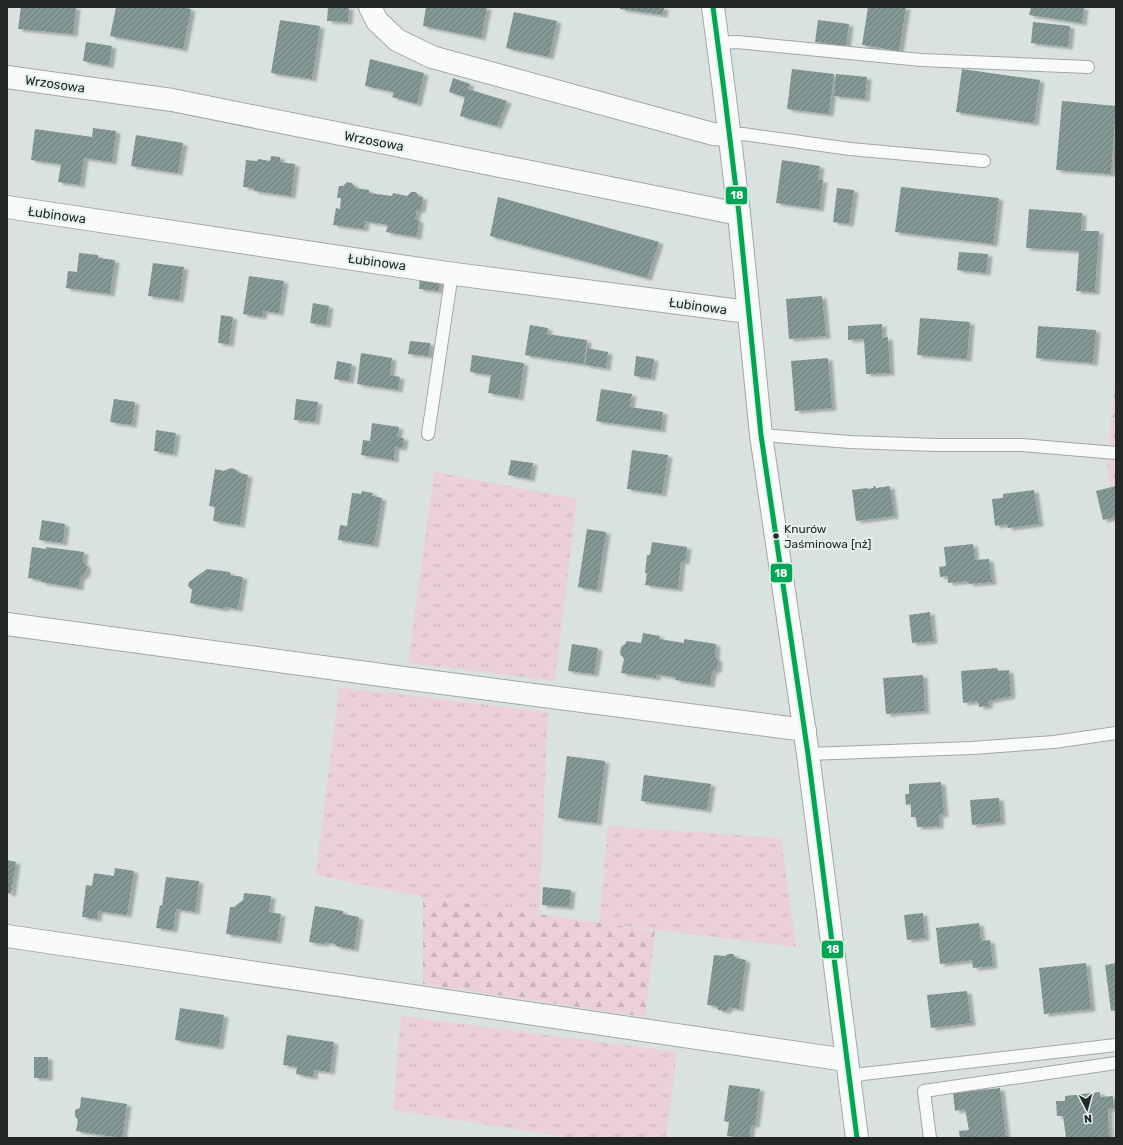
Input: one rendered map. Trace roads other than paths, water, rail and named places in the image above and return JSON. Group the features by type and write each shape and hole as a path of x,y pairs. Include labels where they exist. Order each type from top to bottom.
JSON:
{"street":[{"path":"370,7 377,21 397,40 432,57 713,134 730,134"},
{"path":"713,7 739,214 761,435 805,730 857,1138"},
{"name":"Wrzosowa","path":"7,77 172,100 739,214"},
{"name":"Łubinowa","path":"7,207 452,273 748,312"},
{"path":"7,624 404,678 805,730"},
{"path":"7,936 847,1068"}],"lane":[{"path":"718,42 737,42 921,60 1088,67"},
{"path":"730,134 743,134 850,149 984,161"},
{"path":"428,434 452,273"},
{"path":"761,435 850,442 936,445 1022,445 1087,450 1116,454"},
{"path":"808,754 1054,742 1116,733"},
{"path":"847,1068 1116,1045"},
{"path":"930,1138 924,1091 1116,1063"}],"place":[{"name":"Knurów Jaśminowa [nż]","path":"776,536"}]}
